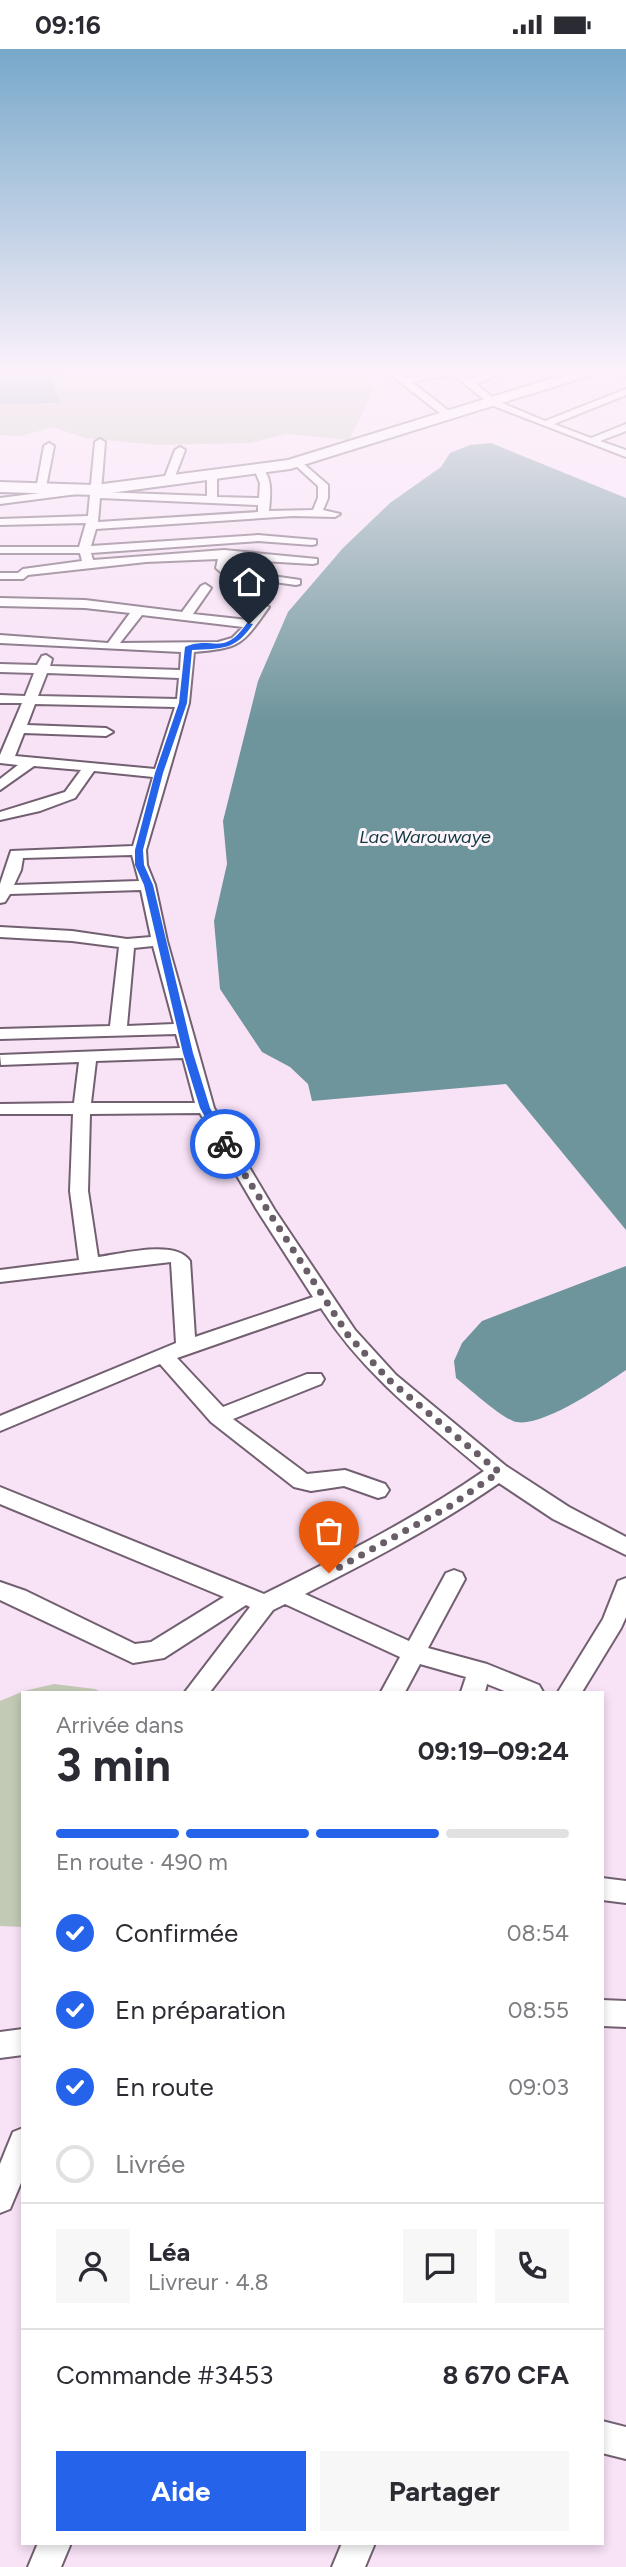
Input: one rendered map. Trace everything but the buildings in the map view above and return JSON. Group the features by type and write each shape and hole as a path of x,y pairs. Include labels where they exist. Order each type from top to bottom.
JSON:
{"main road":[{"path":"0,487 90,492 123,487"}],"street":[{"path":"89,564 84,550 92,522 91,487"},
{"path":"212,487 212,501"},
{"path":"263,515 265,487"},
{"path":"317,513 323,498 323,487"},
{"path":"0,501 90,492 265,502"},
{"path":"0,522 92,522 335,514"},
{"path":"0,550 84,550 249,539 312,542"},
{"path":"24,602 25,565 36,550"},
{"path":"224,553 222,568 228,573 296,582"},
{"path":"0,576 89,564 224,553 313,561"},
{"path":"185,617 205,588"},
{"path":"0,602 139,610 249,624"},
{"path":"0,639 112,645 223,646 239,640 262,607"},
{"path":"112,645 139,610"},
{"path":"52,641 3,759 159,773"},
{"path":"188,647 183,703 159,773 139,850 140,865 148,885 159,941 205,1108 266,1210 348,1335 389,1380 499,1472 552,1508 626,1547"},
{"path":"0,668 186,674"},
{"path":"0,699 183,703"},
{"path":"17,729 106,732"},
{"path":"0,786 29,763"},
{"path":"1,815 35,808 70,795 89,768"},
{"path":"139,850 16,854 14,870 2,895 148,885"},
{"path":"0,932 72,936 127,944 159,941"},
{"path":"118,1031 127,944"},
{"path":"182,1029 3,1034 1,1063 188,1053"},
{"path":"88,1058 82,1110 79,1191 89,1263"},
{"path":"0,1109 205,1108"},
{"path":"0,1276 89,1263 165,1255 177,1257 181,1261 186,1347"},
{"path":"0,1424 163,1355 325,1300"},
{"path":"163,1355 218,1417 301,1481 310,1483 345,1478 378,1490"},
{"path":"218,1417 314,1379"},
{"path":"0,1591 18,1597 133,1654 156,1651 393,1539 450,1506 499,1472"},
{"path":"0,1495 414,1653 476,1682 526,1691"},
{"path":"394,1691 454,1579"},
{"path":"571,1691 613,1622 626,1587"},
{"path":"198,1691 266,1598"},
{"path":"604,1889 626,1892"},
{"path":"604,2013 626,2014"},
{"path":"0,2045 21,2042"},
{"path":"0,2199 21,2147"},
{"path":"604,2438 626,2443"},
{"path":"44,2567 54,2545"},
{"path":"348,2567 358,2545"}],"shaded area":[{"path":"54,1684 99,1691 24,1691"},
{"path":"21,1692 21,1927 0,1926 0,1701"}],"water":[{"name":"Lac Warouwaye","path":"413,487 598,487 626,498 626,1230 506,1084 312,1101 308,1084 290,1067 262,1052 220,989 214,921 227,864 223,821 258,681 288,612 343,548 390,503"},
{"path":"626,1266 626,1370 603,1386 554,1413 524,1422 513,1421 500,1413 456,1378 454,1361 462,1343 482,1321"}],"way so far":[{"path":"225,1144 348,1335 389,1380 499,1472 450,1506 329,1573"}],"route":[{"path":"225,1144 205,1108 188,1053 159,941 148,885 140,865 139,850 159,773 183,703 188,647 223,646 239,640 249,624"}]}
